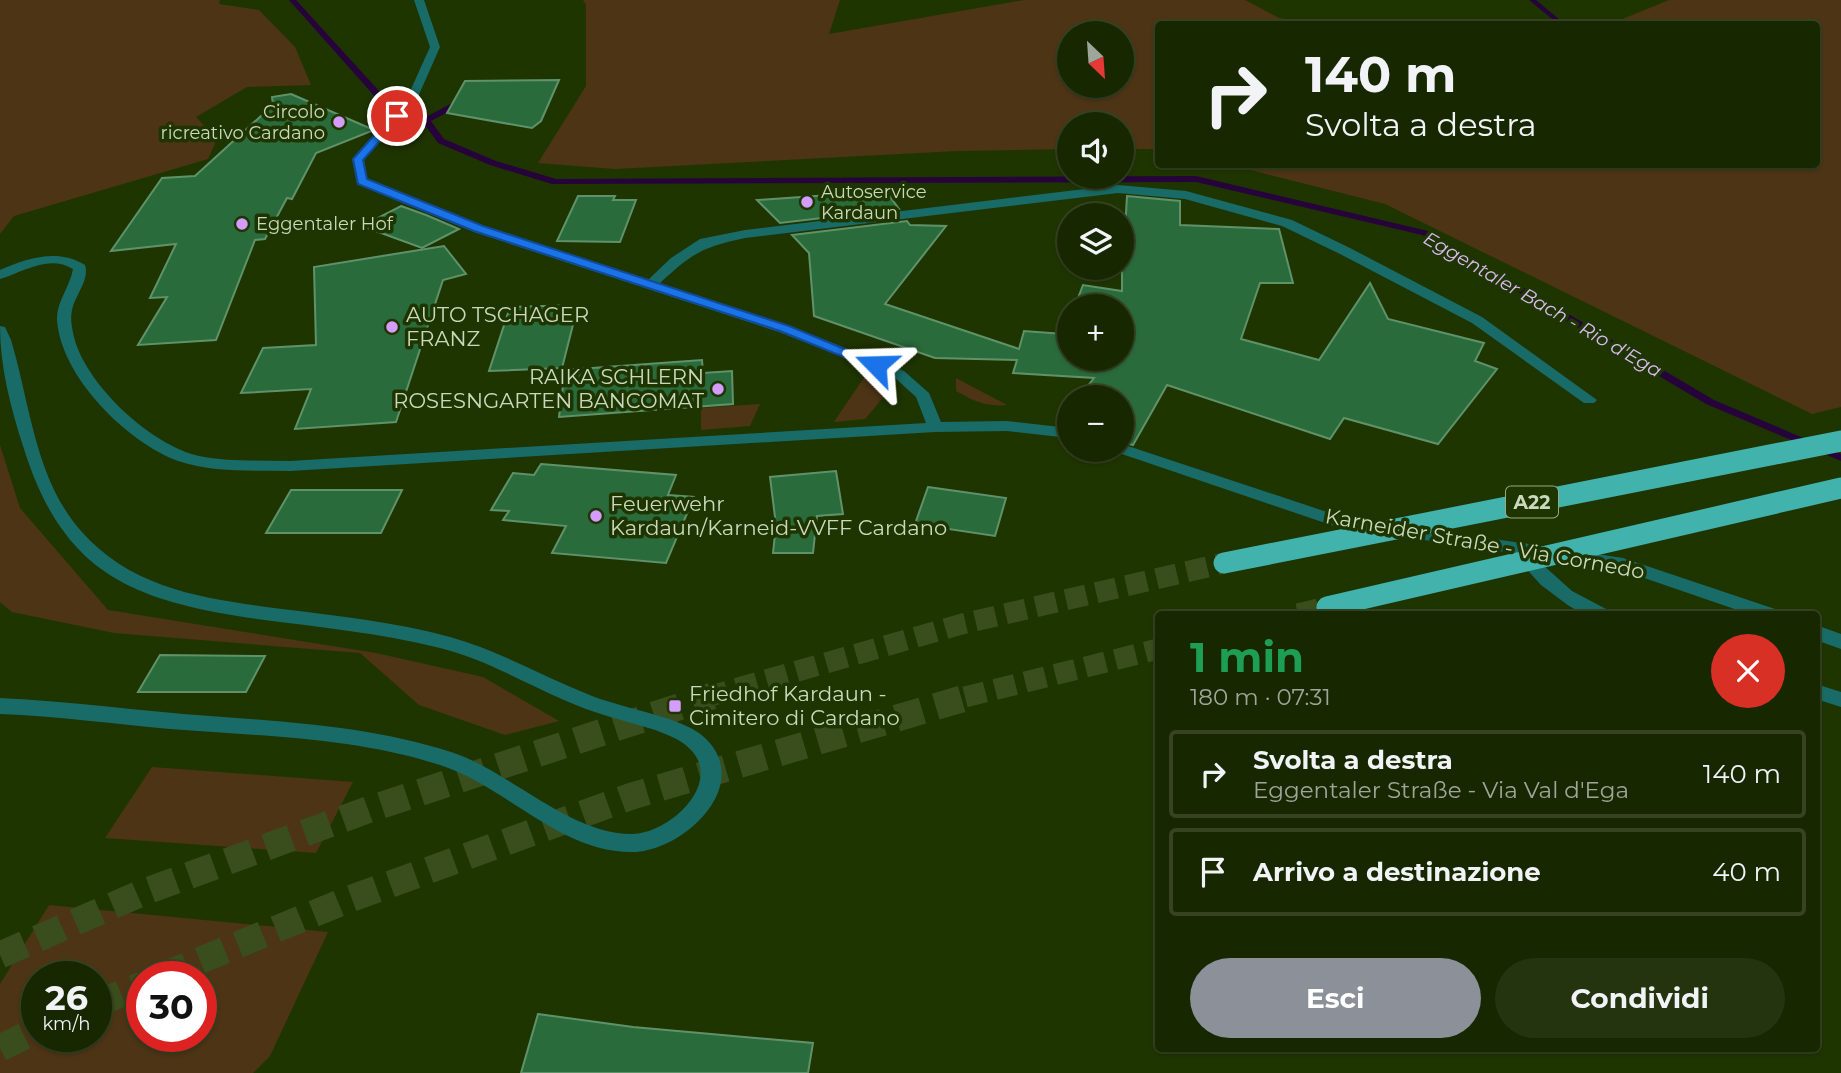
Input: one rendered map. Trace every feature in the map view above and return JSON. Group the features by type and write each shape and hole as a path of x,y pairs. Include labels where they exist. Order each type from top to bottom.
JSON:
{"highway":[{"name":"A22","path":"1224,563 1841,441"},
{"path":"1327,607 1841,488"}],"street":[{"path":"419,0 435,47 412,99 358,159 362,181 479,229 784,328 899,374 915,384 925,396 935,427"},
{"path":"651,284 676,261 705,243 745,234 1118,189 1186,195 1287,223 1345,251 1477,320 1589,400"},
{"path":"0,275 31,263 53,260 65,261 80,268 79,281 64,316 67,340 82,371 119,414 148,440 185,457 233,465 290,466 935,427 1007,426 1057,432"},
{"path":"0,330 10,353 21,412 51,497 65,524 112,569 176,598 447,642 503,662 583,700 677,730 696,741 707,757 711,777 706,800 690,821 665,835 637,844 607,842 578,830 507,788 450,760 368,740 72,709 0,706"},
{"name":"Karneider Straße - Via Cornedo","path":"1134,453 1337,521 1623,564 1759,611"},
{"path":"1513,546 1548,583 1571,601 1593,611"},
{"path":"1820,634 1841,642"},
{"path":"1820,692 1841,700"}],"shaded area":[{"path":"0,0 220,0 219,4 259,10 295,47 311,85 247,87 196,117 217,139 208,159 14,216 0,234"},
{"path":"583,0 840,0 829,34 1024,0 1245,0 1279,18 1300,21 1155,21 1155,149 1134,149 1134,112 1057,112 1057,149 957,151 615,169 538,163 586,86 586,5"},
{"path":"1669,0 1841,0 1841,407 1812,414 1385,204 1243,168 1820,168 1820,21 1620,21"},
{"path":"865,376 892,387 865,419 834,422"},
{"path":"956,378 1007,405 986,404 962,395 956,391"},
{"path":"760,404 750,426 701,430 701,408"},
{"path":"0,445 20,508 108,610 376,653 483,677 559,721 505,735 419,705 360,653 114,633 12,612 0,602"},
{"path":"152,767 353,782 316,853 105,838"},
{"path":"49,905 328,932 270,1056 253,1073 0,1073 0,984"}],"building":[{"path":"559,80 541,121 532,128 447,113 465,81"},
{"path":"291,94 374,130 316,153 292,199 287,198 265,239 255,240 216,340 138,345 167,297 150,298 176,244 111,251 162,178 195,176 273,105 272,97"},
{"name":"Autoservice Kardaun","path":"886,191 899,209 780,223 757,200"},
{"path":"578,196 615,196 613,200 636,200 620,242 557,241"},
{"path":"1127,196 1180,201 1180,225 1279,229 1293,283 1260,283 1241,339 1319,360 1370,283 1388,319 1484,343 1475,361 1497,369 1438,444 1344,418 1330,439 1167,385 1134,443 1134,385 1088,385 1094,378 1013,373 1017,360 935,358 814,316 809,253 792,235 907,221 910,225 946,226 885,304 1019,349 1024,331 1057,333 1057,371 1134,371 1134,294 1080,294 1083,285 1122,291 1122,280 1134,280 1134,203 1127,203"},
{"path":"401,206 459,229 422,248 362,226"},
{"path":"444,246 466,274 443,280 396,422 295,429 311,389 241,393 263,348 316,345 314,267"},
{"path":"578,305 562,368 489,371 510,307"},
{"path":"702,360 703,373 732,371 733,404 559,417 565,370"},
{"name":"Feuerwehr Kardaun/Karneid-VVFF Cardano","path":"541,464 676,475 668,495 694,497 666,563 552,553 566,526 503,520 509,511 491,510 513,473 534,475"},
{"path":"836,471 843,514 817,516 813,553 773,553 776,525 770,477"},
{"path":"928,487 1006,498 995,536 915,524"},
{"path":"291,490 402,490 381,533 266,533"},
{"path":"160,655 265,656 246,692 138,692"},
{"path":"538,1014 633,1027 813,1043 808,1073 521,1073"}],"waterway":[{"name":"Eggentaler Bach - Rio d'Ega","path":"292,0 388,106 426,120"},
{"path":"1532,0 1558,21"},
{"path":"426,120 457,104"},
{"name":"Eggentaler Bach - Rio d'Ega","path":"426,120 441,141 493,163 555,182 1196,179 1425,233 1710,402 1841,458"}],"tunnel":[{"path":"707,697 962,624 1224,563"},
{"path":"1310,611 1327,607"},
{"path":"965,697 1155,650"},
{"path":"0,955 144,892 370,809 712,696"},
{"path":"199,961 347,900 632,796 972,696"},
{"path":"112,997 126,992"},
{"path":"0,1048 21,1038"}],"place":[{"name":"Circolo ricreativo Cardano","path":"339,122"},
{"name":"Autoservice Kardaun","path":"807,202"},
{"name":"Eggentaler Hof","path":"242,224"},
{"name":"AUTO TSCHAGER FRANZ","path":"392,327"},
{"name":"RAIKA SCHLERN ROSESNGARTEN BANCOMAT","path":"718,389"},
{"name":"Feuerwehr Kardaun/Karneid-VVFF Cardano","path":"596,516"},
{"name":"Friedhof Kardaun - Cimitero di Cardano","path":"675,706"}],"route":[{"path":"397,116 358,159 362,181 479,229 784,328 876,365"}]}
